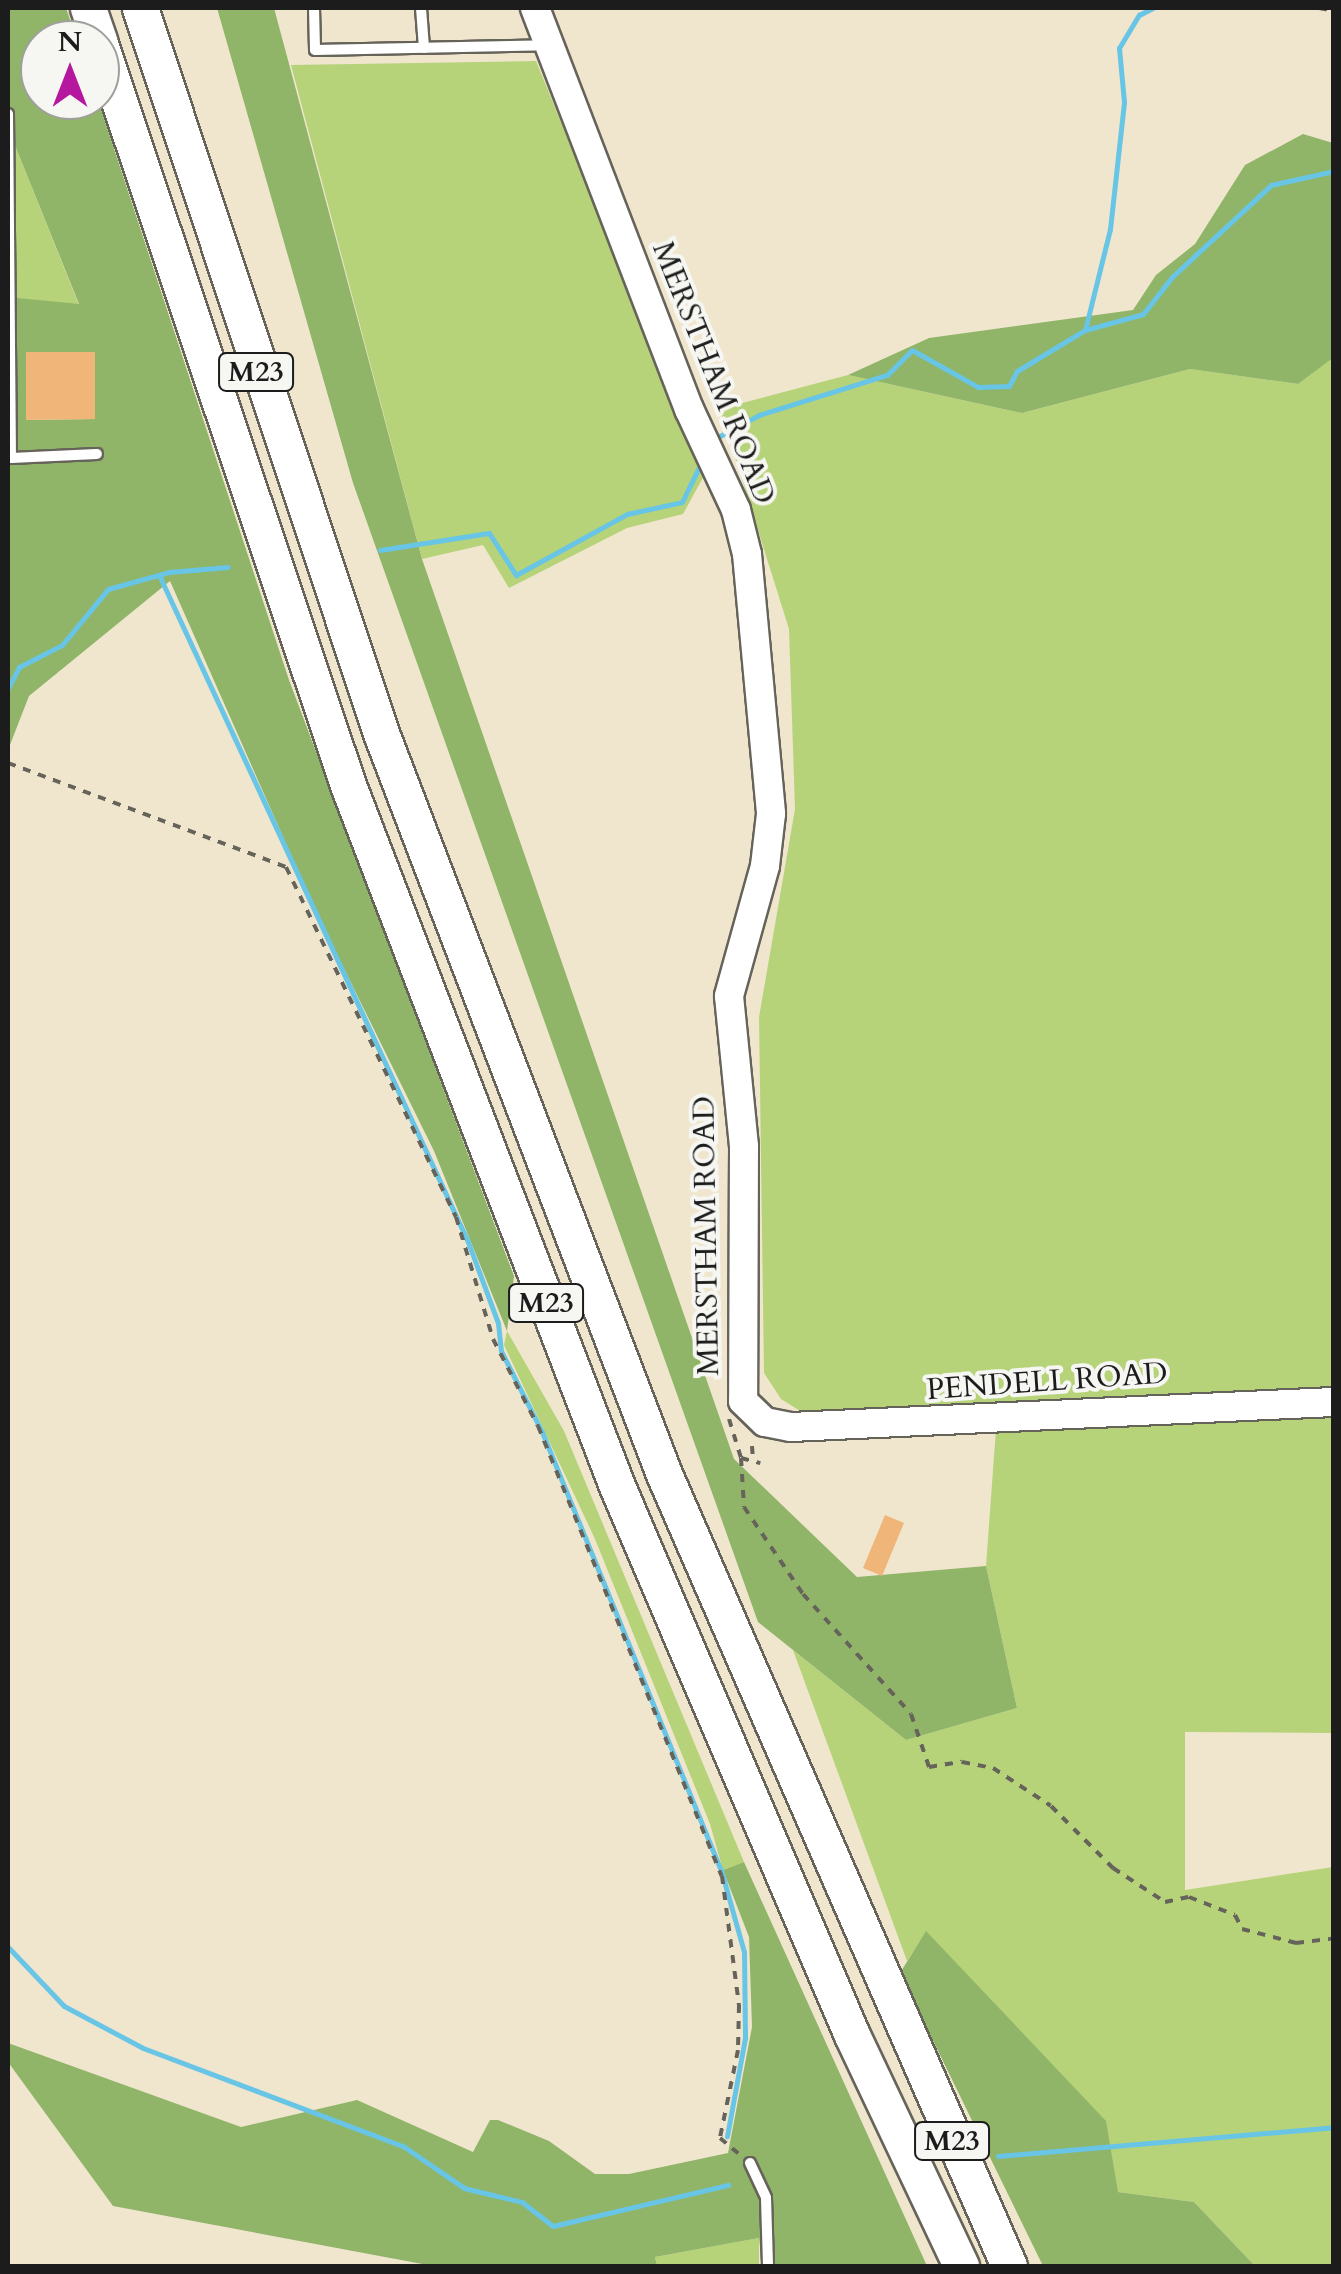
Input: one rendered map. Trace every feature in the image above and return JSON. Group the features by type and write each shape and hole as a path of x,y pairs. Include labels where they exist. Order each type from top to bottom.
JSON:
{"highway":[{"name":"M23","path":"140,8 375,716 657,1456 1009,2266"},
{"name":"M23","path":"120,105 348,785 616,1486 852,2035 961,2266"}],"street":[{"name":"MERSTHAM ROAD","path":"535,8 689,409 736,510 747,554 771,814 764,866 729,996 744,1146 743,1401 758,1434"},
{"name":"PENDELL ROAD","path":"758,1434 1334,1402"}],"lane":[{"path":"314,8 315,50 548,45"},
{"path":"421,8 424,48"},
{"path":"8,114 11,458 96,454"},
{"path":"750,2163 766,2198 768,2266"}],"path":[{"path":"1319,8 1334,11"},
{"path":"8,763 286,867 441,1198 456,1217 492,1339 538,1426 722,1876 739,2005 738,2050 720,2138 750,2163"},
{"path":"724,1407 742,1458 744,1506 803,1594 911,1714 929,1767 962,1762 993,1768 1051,1806 1113,1868 1164,1902 1189,1897 1235,1915 1242,1928 1296,1943 1334,1938"},
{"path":"742,1458 757,1458 758,1434"},
{"path":"742,1458 760,1463"}],"green space":[{"path":"8,8 66,8 70,20 20,20 20,120 105,120 289,680 514,1276 507,1331 434,1151 318,916 170,581 29,696 8,750 8,297 79,304 8,128","holes":["26,352 95,352 95,419 26,420"]},
{"path":"217,8 274,8 422,559 734,1459 857,1577 986,1566 1017,1708 906,1740 758,1622 353,483"},
{"path":"536,61 705,474 683,514 627,528 509,588 483,545 422,559 291,65"},
{"path":"8,128 79,305 8,297"},
{"path":"1303,134 1333,143 1334,357 1298,384 1190,369 1022,413 848,375 929,338 1133,310 1156,275 1195,244 1245,165"},
{"path":"1333,357 1333,1386 1295,1395 805,1414 781,1399 764,1373 759,1017 795,809 789,629 720,409 848,375 1022,413 1190,369 1298,384"},
{"path":"507,1331 564,1431 744,1862 723,1870 710,1824 595,1539 504,1345"},
{"path":"1333,1409 1333,1733 1185,1732 1185,1890 1333,1867 1333,2266 1255,2266 1194,2202 1118,2192 926,1932 907,1961 793,1650 906,1740 1017,1708 986,1566 996,1429"},
{"path":"744,1862 927,2266 762,2266 759,2238 655,2257 657,2266 433,2266 113,2206 8,2062 8,2043 241,2127 357,2100 473,2152 490,2120 498,2120 549,2141 595,2174 629,2174 728,2153 752,2027 749,1937 723,1870"},
{"path":"926,1931 1106,2121 1118,2192 1194,2202 1255,2266 1043,2266 900,1973"},
{"path":"759,2238 759,2266 657,2266 655,2257"}],"building":[{"path":"26,352 95,352 95,419 26,420"},
{"path":"885,1515 904,1523 882,1576 863,1568"}],"waterway":[{"path":"1085,330 1110,229 1124,102 1119,48 1139,15 1153,8"},
{"path":"720,436 759,415 887,375 912,350 978,387 1009,386 1017,371 1085,330 1143,314 1172,277 1271,185 1334,171"},
{"path":"380,550 489,533 516,575 627,514 682,502 699,467"},
{"path":"8,688 19,667 62,645 108,589 169,572 228,567"},
{"path":"159,575 468,1242 498,1323 501,1351 542,1432 721,1870 744,1952 745,2038 727,2136"},
{"path":"8,1947 64,2006 143,2048 403,2146 464,2188 522,2202 553,2226 728,2185"},
{"path":"998,2156 1334,2127"}]}
